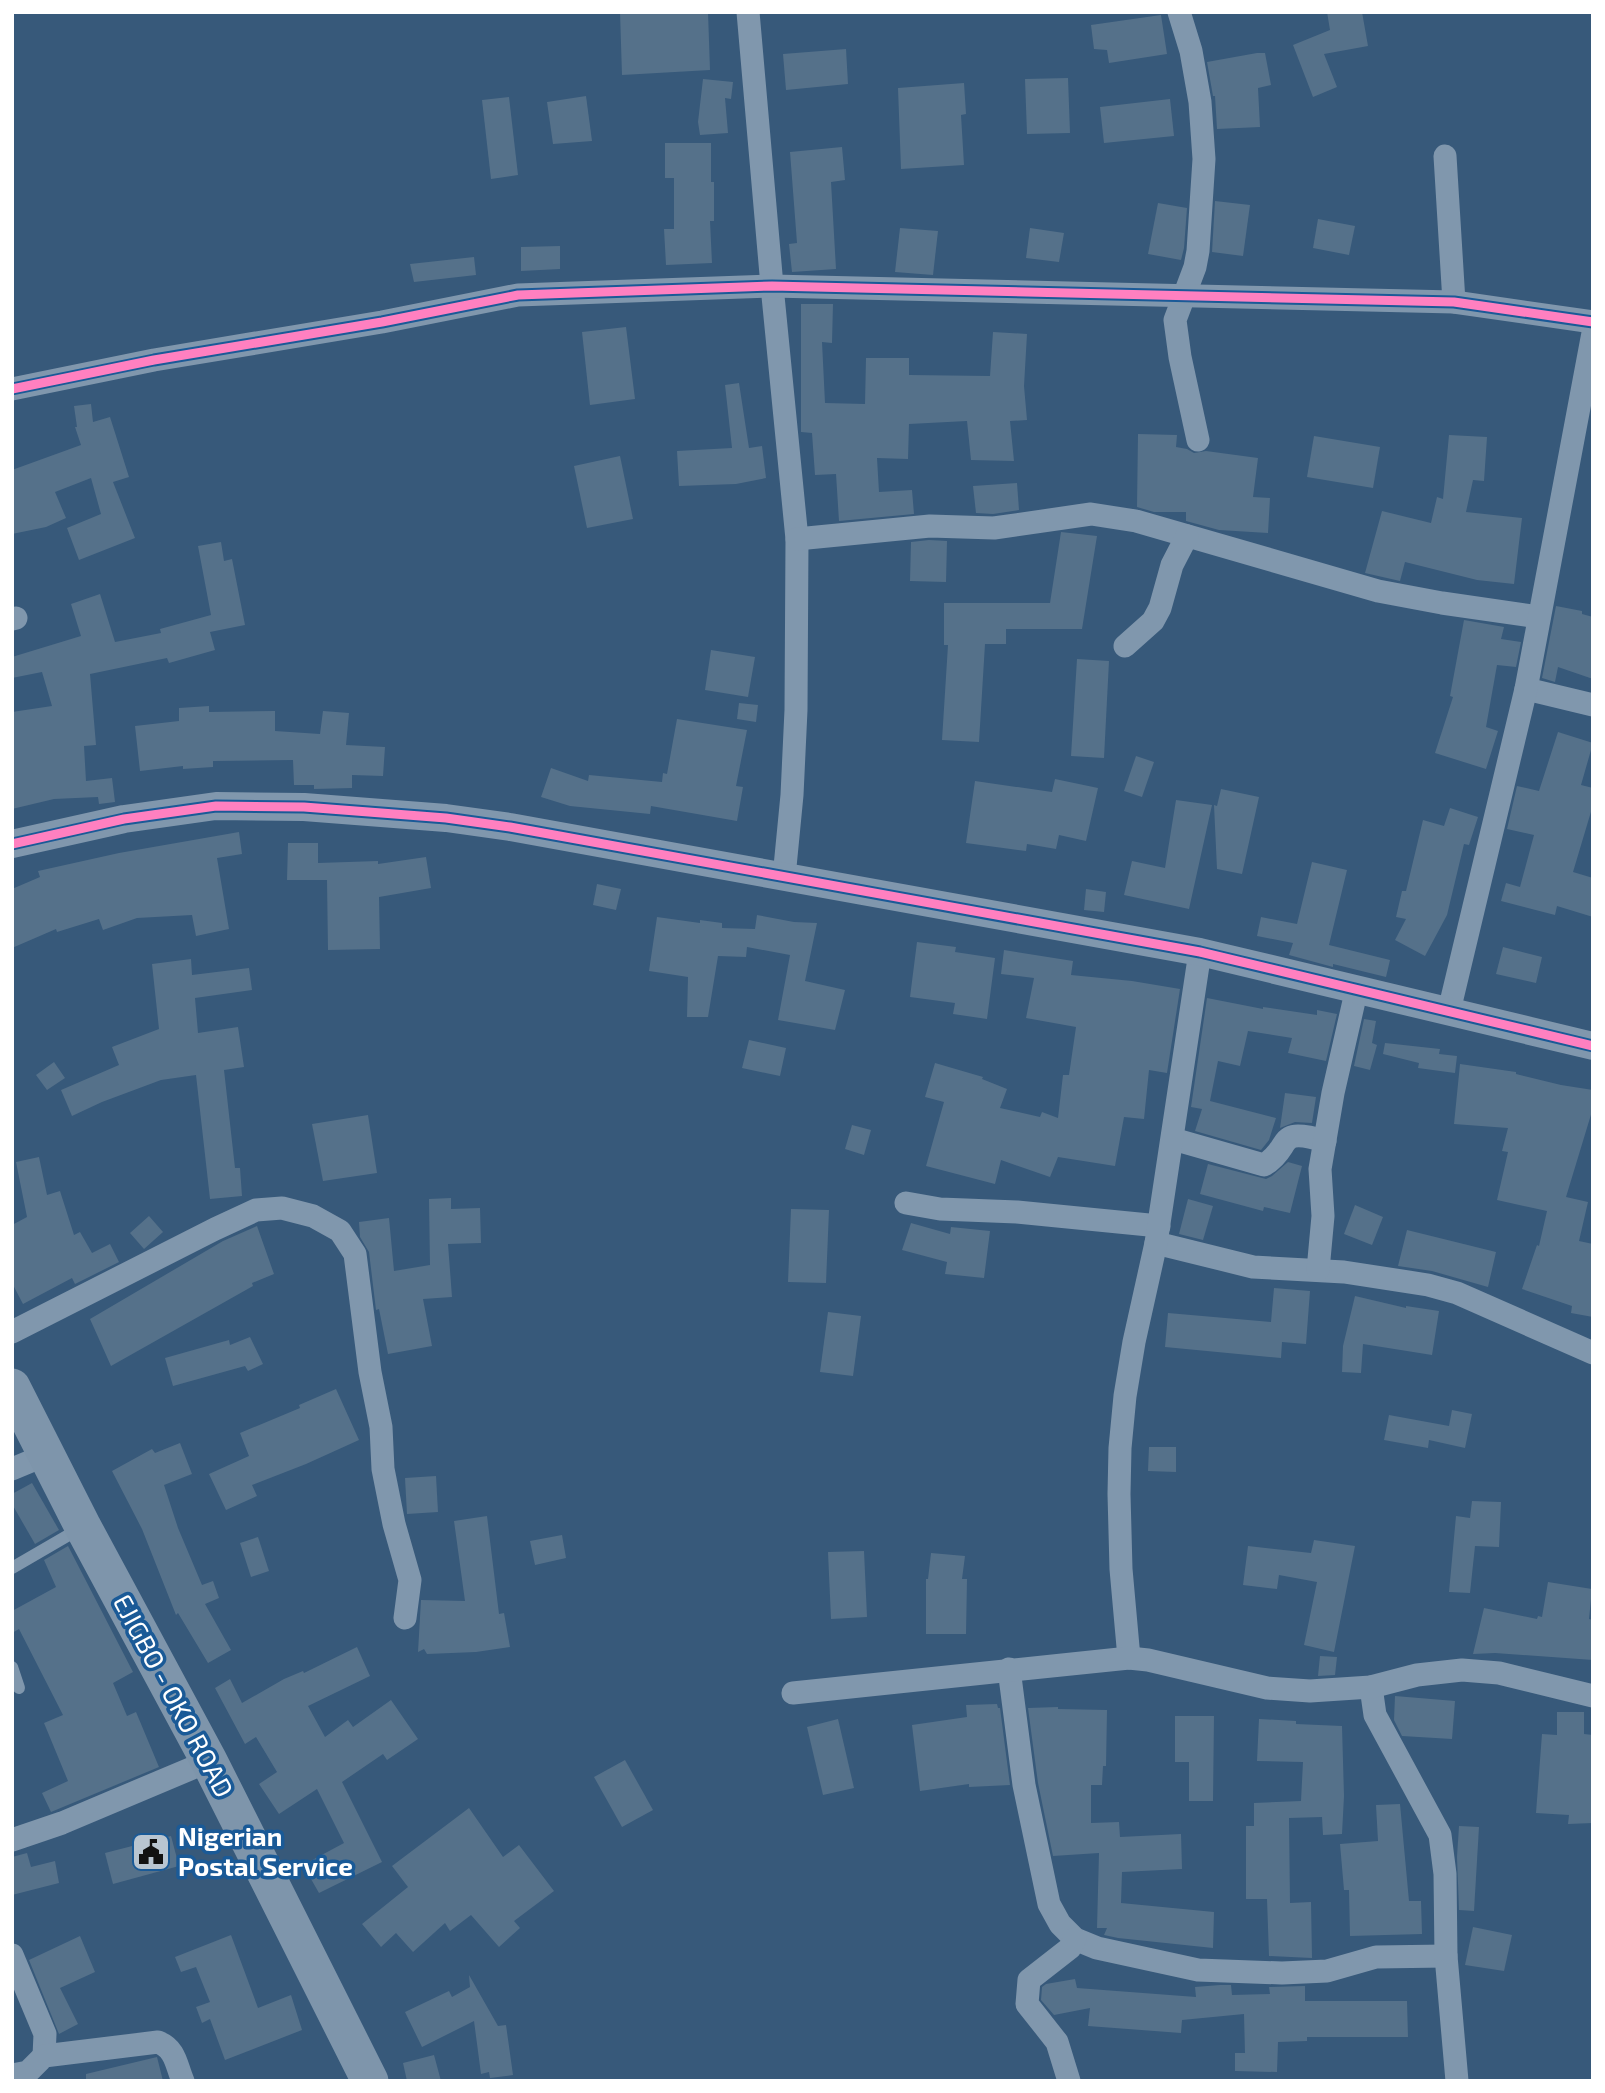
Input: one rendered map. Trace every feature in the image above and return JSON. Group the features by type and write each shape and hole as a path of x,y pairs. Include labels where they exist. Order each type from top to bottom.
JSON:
{"main road":[{"name":"EJIGBO - OKO ROAD","path":"12,1387 83,1527 209,1761 370,2081"}],"street":[{"path":"748,12 797,539 796,710 792,795 784,877"},
{"path":"1179,12 1191,51 1200,102 1205,159 1198,251 1175,320 1198,440"},
{"path":"1445,156 1454,302"},
{"path":"12,389 153,360 382,322 518,295 772,286 1454,302 1593,322"},
{"path":"1449,1011 1526,689 1593,333"},
{"path":"797,539 930,526 995,528 1091,514 1136,521 1378,591 1539,617"},
{"path":"1125,646 1153,621 1160,608 1172,565 1187,536"},
{"path":"1526,689 1593,705"},
{"path":"12,844 124,819 216,806 304,807 446,818 510,827 1200,952 1593,1046"},
{"path":"1129,1658 1121,1569 1120,1448 1134,1342 1157,1234 1173,1139 1200,952"},
{"path":"1318,1270 1323,1216 1320,1169 1333,1093 1357,988"},
{"path":"1173,1139 1264,1165 1273,1160 1284,1141 1293,1136 1308,1136 1325,1141"},
{"path":"906,1203 940,1209 1017,1212 1157,1234 1226,1262 1253,1267 1318,1270 1428,1285 1457,1293 1593,1353"},
{"path":"12,1332 215,1228 256,1210 282,1208 313,1216 340,1231 355,1254 370,1372 381,1427 383,1469 394,1524 410,1580 405,1618"},
{"path":"12,1469 48,1454"},
{"path":"793,1693 1129,1658 1268,1688 1310,1691 1371,1687 1417,1675 1462,1670 1499,1673 1593,1696"},
{"path":"1009,1669 1024,1785 1049,1904 1060,1924 1075,1939 1097,1948 1198,1970 1282,1973 1327,1971 1376,1957 1446,1956"},
{"path":"1371,1687 1375,1716 1440,1835 1446,1956 1457,2081"},
{"path":"12,1840 62,1823 209,1761"},
{"path":"1069,2081 1056,2042 1027,2004 1029,1980 1070,1948 1075,1939"},
{"path":"12,1955 45,2034 44,2056"},
{"path":"12,2075 28,2071 44,2056 159,2042 168,2046 183,2081"}],"lane":[{"path":"12,1567 83,1527"},
{"path":"12,1667 19,1688"}],"building":[{"path":"620,12 708,12 710,70 622,75"},
{"path":"1327,12 1362,12 1368,46 1324,54 1337,87 1313,97 1293,45 1330,30"},
{"path":"1161,15 1167,54 1109,63 1107,50 1094,49 1091,25"},
{"path":"846,49 848,84 786,90 783,54"},
{"path":"1265,53 1271,85 1258,88 1260,127 1217,129 1215,96 1207,62"},
{"path":"1068,78 1070,133 1027,134 1025,79"},
{"path":"703,79 733,82 731,99 725,98 728,133 700,135 698,122"},
{"path":"964,83 966,114 961,115 964,165 901,169 898,88"},
{"path":"586,96 592,141 553,144 547,102"},
{"path":"509,97 518,175 491,179 482,100"},
{"path":"1170,99 1174,136 1104,143 1100,107"},
{"path":"665,143 711,143 711,182 714,182 714,221 710,221 712,263 666,265 664,229 674,229 674,178 665,178"},
{"path":"842,147 845,180 831,182 836,269 792,272 789,244 797,243 790,152"},
{"path":"1215,201 1250,205 1243,256 1212,252"},
{"path":"1158,203 1187,208 1181,260 1148,254"},
{"path":"1318,219 1355,226 1349,255 1313,248"},
{"path":"900,228 938,231 933,275 895,272"},
{"path":"1030,228 1064,233 1059,262 1026,258"},
{"path":"560,246 560,269 521,271 521,247"},
{"path":"474,257 476,275 414,282 410,264"},
{"path":"801,304 833,304 832,343 822,342 825,403 865,404 866,358 909,358 909,375 990,376 993,332 1027,334 1024,386 1027,420 1010,421 1014,461 971,460 967,421 909,424 908,459 877,458 879,492 912,490 914,514 839,521 836,474 815,475 812,433 801,432"},
{"path":"626,327 635,399 590,405 582,332"},
{"path":"739,383 749,448 762,446 766,478 736,484 679,486 677,451 732,448 725,385"},
{"path":"91,404 93,422 110,417 129,477 113,482 135,538 79,560 67,528 101,514 91,478 55,492 66,518 46,527 12,534 12,470 81,445 75,427 74,406"},
{"path":"1138,434 1177,435 1176,447 1194,453 1206,451 1258,458 1253,497 1270,498 1268,533 1219,530 1186,521 1186,512 1154,512 1137,507"},
{"path":"1449,435 1487,437 1484,481 1473,480 1466,512 1522,518 1514,584 1477,580 1405,562 1400,581 1365,573 1382,511 1431,523 1437,497 1443,499"},
{"path":"1314,436 1380,447 1373,488 1307,477"},
{"path":"620,456 633,519 587,528 574,466"},
{"path":"1017,483 1019,510 993,514 976,513 973,486"},
{"path":"1061,532 1097,536 1082,629 1006,629 1006,644 985,644 979,742 942,740 948,645 944,645 944,603 1050,603"},
{"path":"947,541 946,582 910,581 911,542"},
{"path":"221,542 224,561 232,559 245,625 210,632 215,650 169,663 167,658 90,674 96,745 84,746 86,781 112,778 115,802 99,804 98,797 54,799 12,809 12,712 52,706 42,672 12,678 12,657 81,636 71,604 100,594 115,642 161,633 160,629 211,615 198,546"},
{"path":"1556,606 1582,611 1582,614 1593,617 1593,679 1558,667 1555,682 1542,678"},
{"path":"1464,620 1504,627 1501,639 1521,642 1516,667 1497,665 1486,727 1498,731 1486,769 1435,753 1453,697 1450,696"},
{"path":"711,650 755,657 748,697 705,690"},
{"path":"1077,659 1109,661 1104,758 1071,756"},
{"path":"739,703 758,705 756,722 737,719"},
{"path":"209,706 209,712 275,711 275,731 320,734 323,711 349,713 346,745 385,747 383,776 352,775 352,788 314,789 314,785 294,785 293,760 213,761 213,767 183,769 183,766 140,771 135,726 179,721 179,708"},
{"path":"677,719 747,730 736,786 743,787 737,821 651,806 650,814 570,806 541,797 551,768 588,781 589,775 662,782 663,773 667,774"},
{"path":"1558,732 1593,743 1581,785 1593,788 1593,805 1573,872 1593,878 1593,917 1557,906 1555,915 1501,901 1506,883 1520,887 1534,835 1507,829 1517,786 1539,791"},
{"path":"1136,756 1154,762 1142,797 1124,791"},
{"path":"1055,779 1098,788 1086,841 1059,835 1056,849 1027,844 1026,851 966,843 975,781 1052,792"},
{"path":"1221,789 1259,797 1242,874 1217,869 1214,805 1217,806"},
{"path":"1176,800 1212,805 1189,909 1124,895 1132,861 1165,868"},
{"path":"1450,808 1478,817 1469,845 1464,844 1447,915 1425,956 1395,940 1406,919 1396,917 1402,891 1406,891 1423,820 1444,826"},
{"path":"239,832 242,854 217,858 229,929 196,936 192,915 137,918 103,930 99,919 57,932 56,929 12,948 12,889 40,877 38,871 119,853"},
{"path":"288,843 318,843 318,863 378,861 378,864 426,857 431,888 379,897 380,949 328,950 327,880 287,880"},
{"path":"1312,862 1347,870 1329,945 1390,960 1386,977 1289,955 1293,943 1257,936 1261,917 1297,924"},
{"path":"597,884 621,889 616,910 593,905"},
{"path":"1086,889 1106,892 1104,912 1084,910"},
{"path":"757,915 817,923 805,981 845,990 835,1030 778,1020 790,955 747,947 746,957 718,956 708,1017 687,1017 688,977 649,971 657,917 722,923 722,928 755,929"},
{"path":"917,942 956,947 955,952 995,958 987,1019 953,1014 955,1003 910,997"},
{"path":"1503,947 1542,957 1536,983 1496,974"},
{"path":"1004,950 1073,961 1071,975 1180,989 1167,1073 1149,1070 1144,1119 1124,1117 1115,1166 1058,1157 1050,1177 1001,1160 995,1184 926,1166 944,1102 925,1097 935,1063 983,1077 982,1079 1007,1089 1000,1108 1040,1117 1042,1112 1058,1118 1063,1075 1069,1075 1076,1027 1026,1018 1034,978 1001,974"},
{"path":"191,959 192,975 249,968 252,990 195,998 198,1033 238,1027 244,1067 224,1070 235,1168 240,1168 242,1196 210,1199 196,1075 161,1080 72,1116 61,1090 119,1065 112,1047 159,1029 152,964"},
{"path":"1207,998 1263,1009 1317,1015 1317,1010 1337,1014 1326,1061 1288,1053 1292,1038 1248,1031 1240,1066 1218,1061 1210,1101 1276,1118 1269,1140 1261,1150 1195,1131 1202,1109 1191,1107"},
{"path":"1364,1019 1376,1021 1372,1043 1377,1045 1370,1070 1354,1066"},
{"path":"749,1040 786,1048 780,1076 742,1068"},
{"path":"1385,1043 1440,1049 1439,1054 1457,1056 1455,1073 1418,1068 1419,1063 1383,1054"},
{"path":"54,1062 65,1078 47,1090 36,1075"},
{"path":"1460,1064 1516,1072 1561,1085 1593,1090 1593,1108 1566,1197 1588,1202 1579,1241 1593,1244 1593,1317 1571,1313 1572,1306 1522,1289 1537,1245 1539,1246 1547,1211 1497,1200 1508,1152 1502,1151 1508,1128 1454,1124"},
{"path":"1285,1093 1316,1097 1312,1123 1295,1122 1280,1128"},
{"path":"368,1115 377,1173 323,1181 312,1124"},
{"path":"852,1125 871,1130 864,1155 845,1149"},
{"path":"39,1157 47,1195 60,1191 74,1235 80,1232 92,1253 110,1244 119,1262 75,1284 72,1278 23,1304 12,1283 12,1225 27,1217 16,1162"},
{"path":"1288,1162 1302,1166 1290,1213 1264,1207 1263,1211 1200,1194 1208,1164 1266,1179"},
{"path":"451,1198 451,1209 480,1208 481,1243 448,1244 452,1297 423,1299 432,1346 388,1354 379,1309 376,1310 369,1252 360,1237 359,1222 389,1218 394,1271 430,1265 429,1199"},
{"path":"1188,1199 1213,1206 1203,1240 1179,1234"},
{"path":"1355,1205 1383,1217 1372,1245 1344,1234"},
{"path":"791,1209 829,1210 826,1283 788,1282"},
{"path":"149,1216 163,1232 144,1249 130,1233"},
{"path":"911,1223 950,1234 951,1227 990,1231 984,1278 945,1274 947,1262 902,1250"},
{"path":"257,1226 274,1274 252,1283 253,1286 111,1366 90,1319 223,1241"},
{"path":"1407,1230 1496,1252 1488,1287 1432,1271 1398,1266"},
{"path":"1274,1288 1310,1291 1306,1344 1282,1342 1281,1358 1165,1347 1168,1313 1271,1322"},
{"path":"1355,1296 1406,1308 1439,1311 1432,1355 1363,1344 1361,1373 1342,1372 1343,1346"},
{"path":"828,1312 861,1316 853,1376 820,1372"},
{"path":"250,1337 263,1364 248,1371 245,1366 173,1386 165,1358 229,1340 230,1345"},
{"path":"336,1389 359,1440 252,1485 257,1496 226,1510 209,1474 249,1456 240,1433 300,1408 299,1405"},
{"path":"1452,1410 1472,1414 1465,1448 1429,1440 1428,1448 1384,1440 1389,1415 1449,1426"},
{"path":"180,1443 192,1474 164,1485 178,1528 202,1585 213,1581 219,1598 205,1604 231,1650 208,1663 178,1613 176,1615 142,1529 112,1471 152,1449 155,1453"},
{"path":"1149,1447 1176,1447 1176,1472 1148,1471"},
{"path":"436,1476 438,1512 407,1514 405,1478"},
{"path":"32,1483 59,1530 35,1544 12,1504 12,1494"},
{"path":"1472,1501 1501,1502 1499,1547 1475,1546 1470,1593 1449,1592 1456,1516 1470,1518"},
{"path":"487,1516 499,1614 504,1613 510,1647 476,1652 427,1654 424,1649 418,1652 421,1600 465,1601 454,1521"},
{"path":"562,1535 566,1558 535,1565 530,1541"},
{"path":"258,1537 269,1571 251,1577 240,1543"},
{"path":"1314,1540 1355,1546 1334,1652 1304,1645 1317,1582 1279,1575 1277,1589 1243,1585 1248,1546 1311,1553"},
{"path":"68,1546 133,1672 113,1683 127,1716 136,1712 159,1767 51,1812 42,1793 68,1781 44,1723 63,1715 19,1629 12,1633 12,1611 56,1587 44,1560"},
{"path":"864,1551 867,1617 831,1619 828,1552"},
{"path":"931,1553 965,1556 962,1579 967,1579 966,1634 926,1634 926,1579"},
{"path":"1548,1582 1592,1589 1589,1619 1593,1620 1593,1660 1473,1654 1484,1608 1537,1619 1538,1616 1542,1617"},
{"path":"357,1647 370,1676 308,1706 325,1737 348,1720 353,1727 391,1700 418,1739 387,1760 383,1754 342,1782 382,1862 319,1893 303,1865 344,1843 317,1789 279,1814 259,1784 277,1772 256,1737 245,1744 215,1688 230,1679 242,1703 284,1679 303,1671 304,1673"},
{"path":"1320,1656 1337,1657 1335,1675 1318,1676"},
{"path":"1395,1696 1455,1701 1452,1739 1402,1736 1394,1720"},
{"path":"997,1704 1000,1708 1010,1785 969,1787 969,1784 920,1791 912,1725 967,1717 966,1705"},
{"path":"1028,1708 1107,1710 1106,1766 1103,1766 1102,1785 1091,1785 1091,1823 1119,1822 1120,1837 1181,1834 1182,1869 1122,1872 1121,1903 1214,1912 1213,1948 1118,1938 1104,1935 1107,1928 1097,1928 1099,1853 1053,1856 1038,1783"},
{"path":"1557,1712 1584,1712 1584,1734 1593,1735 1593,1823 1568,1824 1569,1815 1536,1813 1542,1734 1557,1735"},
{"path":"1175,1716 1214,1716 1213,1801 1189,1801 1189,1762 1175,1762"},
{"path":"838,1719 854,1788 823,1795 807,1727"},
{"path":"1259,1719 1342,1726 1342,1834 1323,1835 1322,1817 1289,1818 1290,1903 1311,1902 1312,1958 1269,1956 1267,1899 1246,1899 1246,1826 1254,1826 1254,1803 1301,1801 1303,1762 1257,1761"},
{"path":"625,1760 653,1810 622,1827 594,1777"},
{"path":"1400,1804 1409,1901 1421,1901 1422,1934 1350,1936 1349,1890 1344,1890 1340,1844 1378,1841 1376,1805"},
{"path":"469,1808 503,1857 519,1845 554,1891 514,1921 520,1928 499,1947 471,1915 450,1931 445,1923 413,1952 396,1933 381,1947 362,1924 408,1887 392,1866"},
{"path":"1459,1826 1479,1827 1474,1911 1459,1910"},
{"path":"171,1836 179,1866 113,1884 105,1853"},
{"path":"27,1853 31,1867 55,1861 59,1883 12,1895 12,1857"},
{"path":"1473,1927 1512,1935 1504,1971 1465,1965"},
{"path":"231,1935 258,2008 291,1995 302,2030 225,2060 210,2019 202,2023 196,2007 210,2002 196,1967 181,1972 175,1957"},
{"path":"80,1936 95,1972 60,1988 78,2024 59,2034 29,1960"},
{"path":"469,1975 498,2026 506,2025 513,2075 490,2078 489,2072 481,2074 474,2021 422,2047 405,2012 449,1991 452,1997 470,1987"},
{"path":"1075,1979 1077,1988 1196,1997 1195,1987 1231,1985 1232,1995 1270,1994 1269,1987 1305,1986 1305,2001 1407,2001 1408,2037 1307,2037 1307,2041 1278,2042 1277,2072 1235,2071 1235,2053 1245,2053 1244,2014 1182,2020 1181,2033 1088,2026 1090,2008 1054,2015 1041,2000 1042,1987 1046,1984"},
{"path":"434,2055 441,2081 407,2081 403,2063"},
{"path":"157,2057 163,2081 86,2081 86,2074"}],"cycle path":[{"path":"12,389 154,360 382,322 518,295 772,286 1454,302 1593,322"},
{"path":"12,844 124,819 216,806 304,807 446,818 510,827 1200,952 1593,1046"}],"place":[{"name":"Nigerian Postal Service","path":"151,1852"}]}
